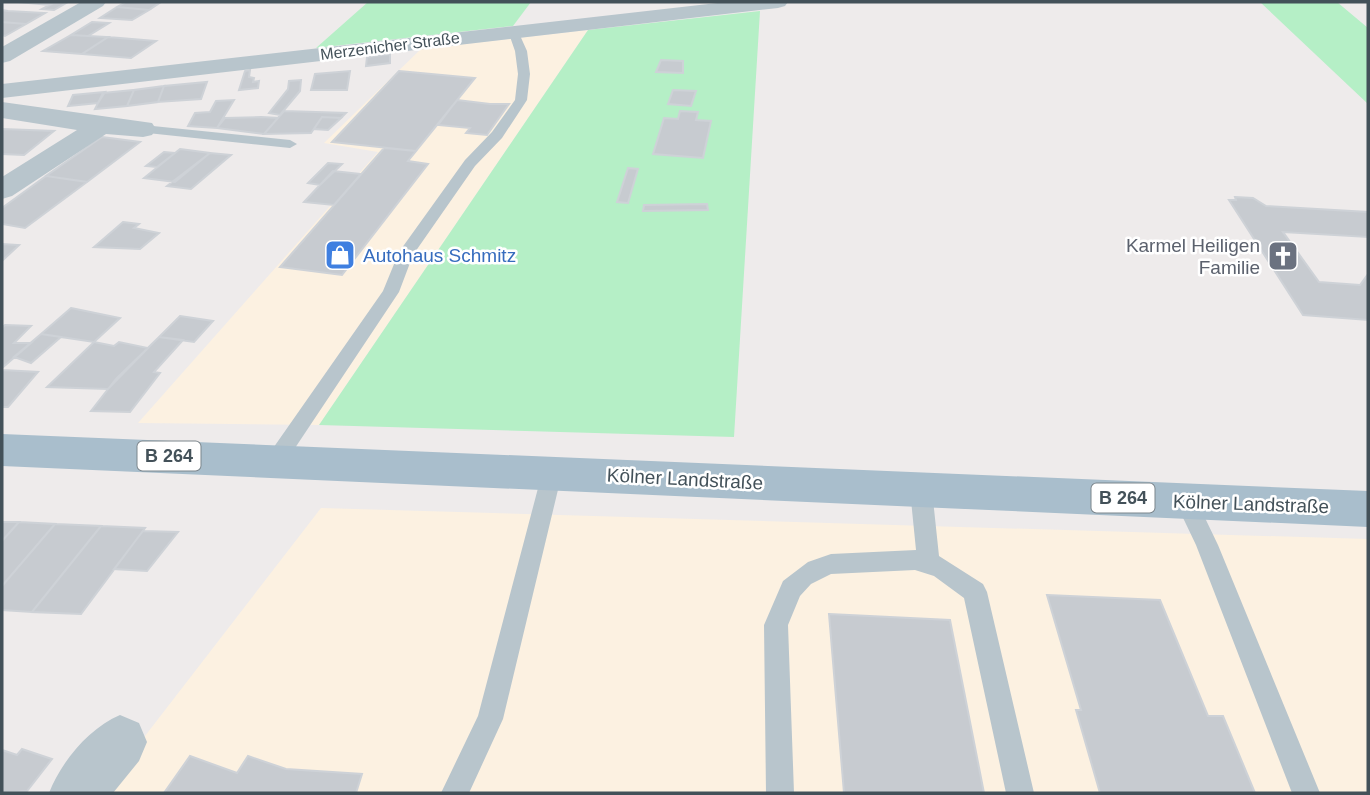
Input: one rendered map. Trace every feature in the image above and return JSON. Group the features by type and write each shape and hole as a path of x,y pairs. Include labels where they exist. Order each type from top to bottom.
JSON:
{"main road":[{"name":"Kölner Landstraße","path":"2,450 1368,509"}],"street":[{"path":"2,56 96,2"},
{"name":"Merzenicher Straße","path":"2,91 778,2"},
{"path":"2,110 144,129"},
{"path":"2,190 101,125"},
{"path":"77,793 120,742"}],"lane":[{"path":"276,460 391,292 405,255 470,163 497,135 521,100 524,74 521,51 513,31"},
{"path":"144,129 289,144"},
{"path":"455,793 490,719 552,473"},
{"path":"920,490 928,561"},
{"path":"1186,501 1207,545 1306,793"},
{"path":"779,793 776,625 781,603 796,579 826,564 863,561 928,561 975,592 1020,793"}],"shaded area":[{"path":"588,30 319,425 138,423 378,152 324,143 421,49"},
{"path":"321,508 1368,539 1368,793 101,793"}],"green space":[{"path":"368,2 531,2 513,26 316,48"},
{"path":"1260,2 1337,2 1368,28 1368,104"},
{"path":"760,11 734,437 319,425 588,30"}],"building":[{"path":"18,2 68,2 54,10 42,9 50,5"},
{"path":"126,2 161,2 149,10 117,7"},
{"path":"117,7 149,10 132,20 100,18"},
{"path":"2,10 45,13 26,24 2,22"},
{"path":"2,22 26,24 5,36 2,35"},
{"path":"92,22 109,23 88,36 71,35"},
{"path":"71,35 108,37 82,54 43,51"},
{"path":"108,37 156,41 131,58 82,54"},
{"path":"390,54 390,63 366,66 367,57"},
{"path":"661,60 683,61 683,73 656,72"},
{"path":"250,70 249,77 254,78 253,82 259,81 258,88 239,90 245,71"},
{"path":"350,71 347,90 311,90 315,74"},
{"path":"399,71 475,78 416,151 332,142"},
{"path":"301,80 300,91 280,115 269,113 288,89 289,81"},
{"path":"207,82 201,99 158,102 164,86"},
{"path":"164,86 158,102 127,106 134,90"},
{"path":"134,90 127,106 95,109 103,93"},
{"path":"673,90 696,91 691,106 668,104"},
{"path":"105,92 98,103 68,106 73,95"},
{"path":"234,100 217,128 188,126 195,113 210,112 216,101"},
{"path":"457,100 509,104 487,135 466,133 470,128 438,125"},
{"path":"284,111 346,113 341,118 322,117 311,133 264,134"},
{"path":"680,111 698,112 696,120 711,121 703,158 653,154 664,118 678,119"},
{"path":"322,117 341,118 328,130 314,129"},
{"path":"225,118 278,118 264,134 217,128"},
{"path":"2,129 54,131 24,155 2,154"},
{"path":"102,137 140,142 87,182 46,176"},
{"path":"384,148 416,151 408,161 428,164 342,275 280,267"},
{"path":"180,149 210,153 175,182 144,178"},
{"path":"164,152 175,153 157,167 146,166"},
{"path":"210,153 231,155 191,189 167,186"},
{"path":"328,163 342,164 320,185 308,183"},
{"path":"628,168 638,169 628,203 617,202"},
{"path":"333,171 361,174 334,205 304,202"},
{"path":"46,176 87,182 25,228 2,224 2,208"},
{"name":"Karmel Heiligen Familie","path":"1235,197 1253,198 1266,206 1368,212 1368,237 1283,232 1319,282 1360,285 1368,274 1368,320 1303,315 1229,200 1236,200"},
{"path":"707,204 708,210 643,211 644,205"},
{"path":"123,222 139,224 134,228 159,233 140,249 94,247"},
{"path":"2,244 19,245 2,261"},
{"path":"71,308 120,318 94,342 41,334"},
{"path":"180,316 213,321 194,342 159,337"},
{"path":"5,325 31,326 14,343 31,343 2,368 2,328"},
{"path":"41,334 61,337 31,363 14,357"},
{"path":"159,337 183,340 154,372 160,373 130,412 91,411 116,379"},
{"path":"94,342 114,346 119,342 148,348 108,389 47,387"},
{"path":"2,370 38,372 8,407 2,407"},
{"path":"2,522 19,522 2,541"},
{"path":"19,522 55,524 2,586 2,541"},
{"path":"55,524 101,526 32,612 2,610 2,586"},
{"path":"101,526 145,528 81,614 32,612"},
{"path":"143,531 178,532 147,571 114,569"},
{"path":"1047,595 1160,600 1208,716 1223,716 1255,793 1100,793 1076,710 1081,710"},
{"path":"829,614 950,620 984,793 844,793"},
{"path":"22,749 52,759 27,791 2,793 2,750 17,755"},
{"path":"190,756 237,773 248,756 286,769 362,774 356,793 164,793"}],"place":[{"name":"Autohaus Schmitz","path":"340,255"},
{"name":"Karmel Heiligen Familie","path":"1283,256"}]}
